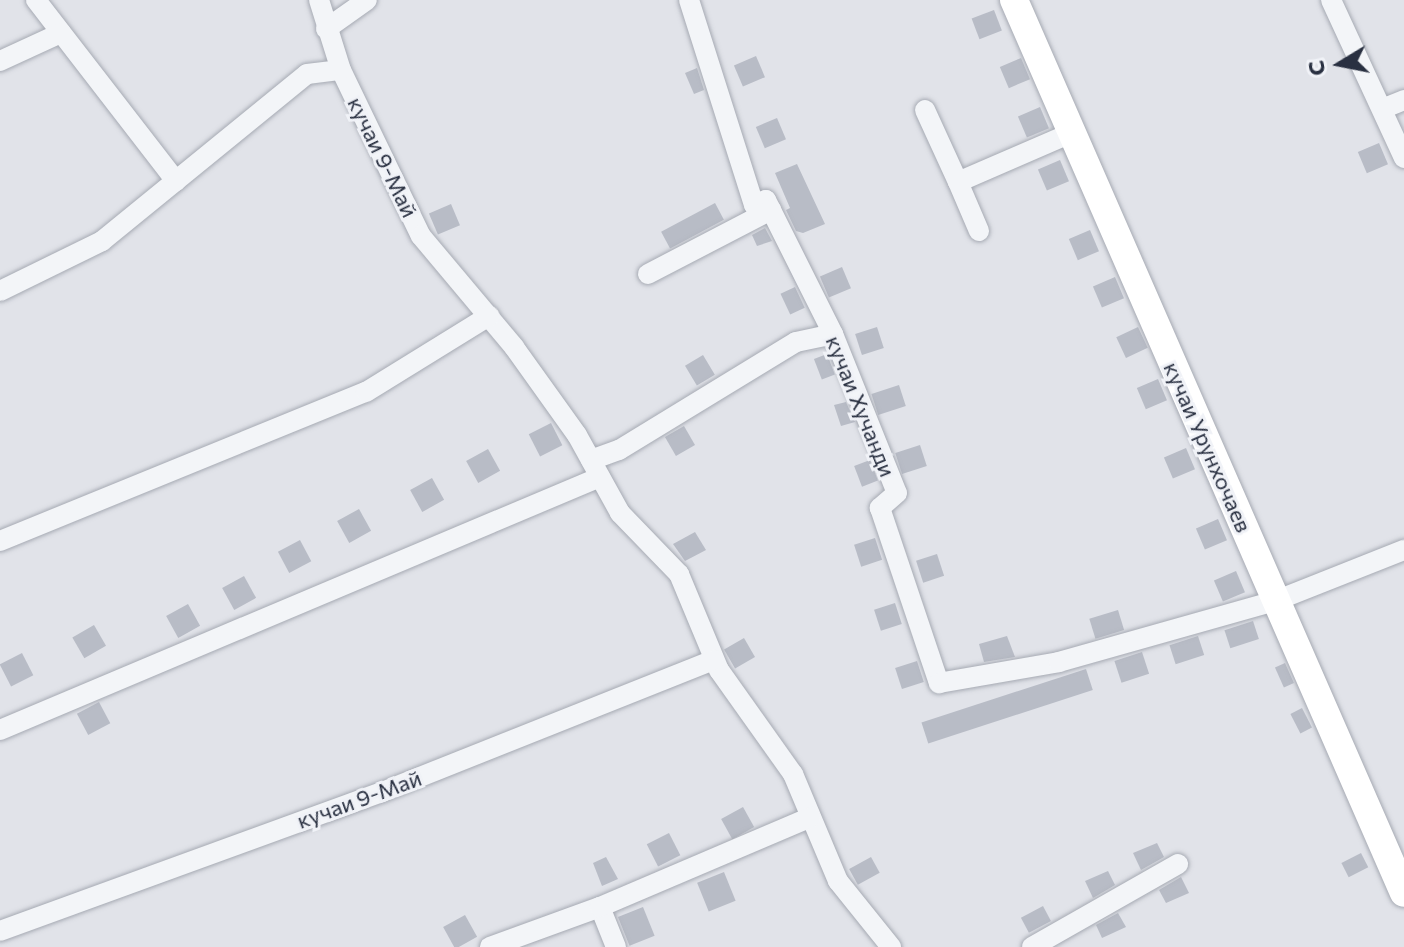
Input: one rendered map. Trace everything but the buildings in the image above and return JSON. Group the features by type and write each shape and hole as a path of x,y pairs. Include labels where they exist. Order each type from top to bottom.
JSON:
{"street":[{"path":"36,0 176,181"},
{"name":"кучаи 9-Май","path":"319,0 341,70 421,236 489,316 595,468 620,513 679,574 714,660 793,774 838,881 891,947"},
{"path":"326,29 367,0"},
{"name":"кучаи Хучанди","path":"689,0 754,205 766,200 833,334 897,493 880,508 939,683 1059,662 1275,601"},
{"name":"кучаи Урунхочаев","path":"1014,0 1404,893"},
{"path":"1331,0 1404,158"},
{"path":"0,61 61,33"},
{"name":"кучаи 9-Май","path":"0,291 102,241 307,74 341,70"},
{"path":"1382,109 1404,100"},
{"path":"925,110 979,231"},
{"path":"958,182 1071,133"},
{"path":"648,274 771,210"},
{"path":"0,541 366,392 489,316"},
{"path":"0,730 595,468 619,450 796,342 833,334"},
{"path":"1275,601 1404,550"},
{"name":"кучаи 9-Май","path":"0,931 382,792 714,660"},
{"path":"490,947 600,907 811,817"},
{"path":"1032,947 1178,864"},
{"path":"600,907 616,947"}]}
